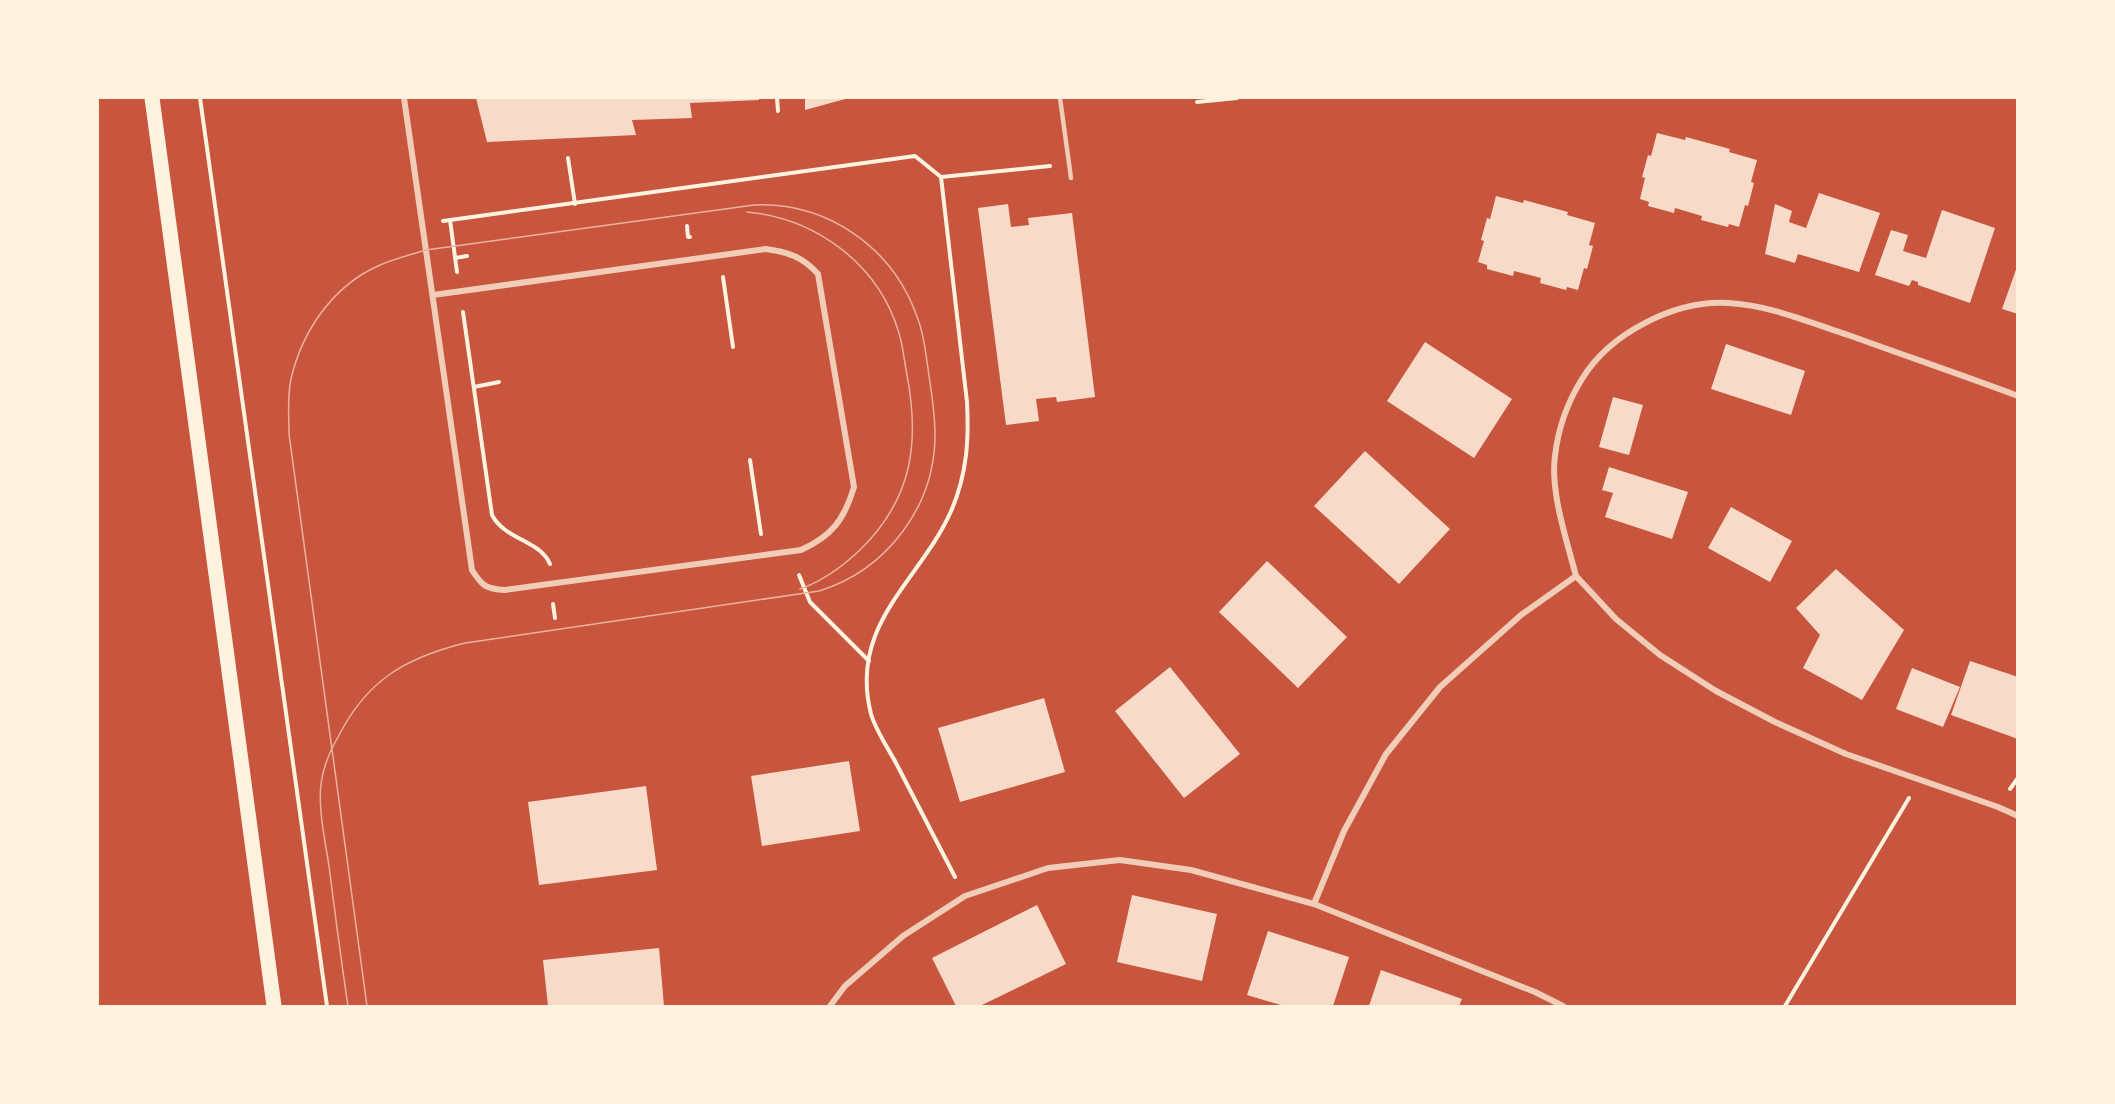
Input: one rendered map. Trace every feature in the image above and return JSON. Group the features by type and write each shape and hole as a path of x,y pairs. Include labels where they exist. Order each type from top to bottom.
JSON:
{"main road":[{"path":"152,98 274,1006"}],"street":[{"path":"404,98 472,570 479,582 490,589 505,590 801,550 824,538 836,526 848,508 854,488 818,274 810,265 786,252 766,249 433,295"},
{"path":"2018,396 1773,310 1728,303 1686,306 1643,323 1611,345 1582,378 1564,415 1554,458 1557,506 1576,576 1616,619 1660,655 1716,691 1775,722 1846,754 2018,816"},
{"path":"1314,904 1344,831 1393,746 1440,687 1521,615 1576,576"},
{"path":"830,1006 845,986 903,936 965,896 1048,868 1120,860 1191,870 1314,904 1535,992 1563,1006"}],"lane":[{"path":"1060,98 1071,178"}],"path":[{"path":"200,98 327,1006"},
{"path":"777,98 778,111"},
{"path":"1197,102 1237,98"},
{"path":"422,224 915,156 941,177 967,402 969,431 967,455 960,487 951,510 940,531 885,613 874,639 868,680 872,716 965,896"},
{"path":"568,158 575,204"},
{"path":"941,177 1069,164"},
{"path":"450,220 492,515 501,529 544,554 550,564 555,618"},
{"path":"455,258 467,256"},
{"path":"474,387 499,382"},
{"path":"750,460 764,555"},
{"path":"799,575 810,602 869,662"},
{"path":"1785,1006 1920,780"}],"building":[{"path":"476,98 759,98 759,100 690,103 692,118 632,120 636,135 487,142"},
{"path":"805,98 849,98 805,110"},
{"path":"1657,133 1685,140 1686,137 1730,149 1729,152 1757,160 1748,206 1745,205 1739,227 1729,224 1728,227 1701,220 1702,216 1675,208 1674,213 1648,206 1649,202 1640,199 1645,178 1642,177"},
{"path":"1819,193 1880,213 1859,272 1798,254 1795,263 1765,254 1775,204 1792,211 1789,222 1806,228"},
{"path":"1496,196 1523,203 1524,200 1568,212 1567,215 1595,223 1589,245 1593,246 1578,290 1567,287 1566,290 1540,283 1541,278 1514,271 1513,276 1487,269 1487,265 1478,262 1487,218 1490,219"},
{"path":"1008,204 1011,227 1029,225 1028,218 1072,213 1095,397 1057,402 1056,397 1036,399 1039,421 1006,425 978,208"},
{"path":"1942,210 1995,228 1970,303 1918,285 1918,282 1912,280 1909,286 1875,275 1891,230 1908,235 1903,251 1926,258"},
{"path":"2018,264 2018,314 2002,309"},
{"path":"1425,342 1512,399 1474,458 1387,401"},
{"path":"1726,344 1805,371 1791,415 1711,389"},
{"path":"1613,397 1643,405 1629,455 1599,447"},
{"path":"1365,451 1450,529 1399,584 1314,506"},
{"path":"1609,467 1688,492 1672,539 1605,517 1613,493 1602,490"},
{"path":"1731,507 1792,541 1770,582 1708,548"},
{"path":"1267,561 1347,637 1298,688 1219,612"},
{"path":"1836,569 1904,630 1862,700 1803,668 1820,635 1796,608"},
{"path":"1970,661 2018,677 2018,739 1951,715"},
{"path":"1170,667 1240,754 1184,798 1115,711"},
{"path":"1912,668 1960,687 1943,727 1896,709"},
{"path":"1044,698 1065,772 960,802 938,728"},
{"path":"849,761 860,831 762,846 751,776"},
{"path":"646,786 657,870 539,885 528,802"},
{"path":"1132,895 1217,914 1202,981 1117,962"},
{"path":"1037,905 1066,964 980,1006 956,1006 932,958"},
{"path":"1268,931 1349,957 1333,1006 1284,1006 1247,995"},
{"path":"659,948 664,1006 548,1006 543,960"},
{"path":"1381,970 1462,999 1459,1006 1369,1006"}],"tram line":[{"path":"348,1006 322,825 321,784 327,759 330,754 332,748 349,717 375,686 406,664 465,643 819,591 844,581 866,568 886,551 902,532 916,510 933,461 934,420 924,344 919,321 905,290 873,249 853,233 830,220 806,211 781,206 754,205 426,250 378,266 347,285 311,327 291,379 289,434 367,1006"},
{"path":"747,212 772,216 819,234 859,265 875,284 898,330 911,400 912,447 908,469 891,511 860,550 825,577 800,589"}]}
